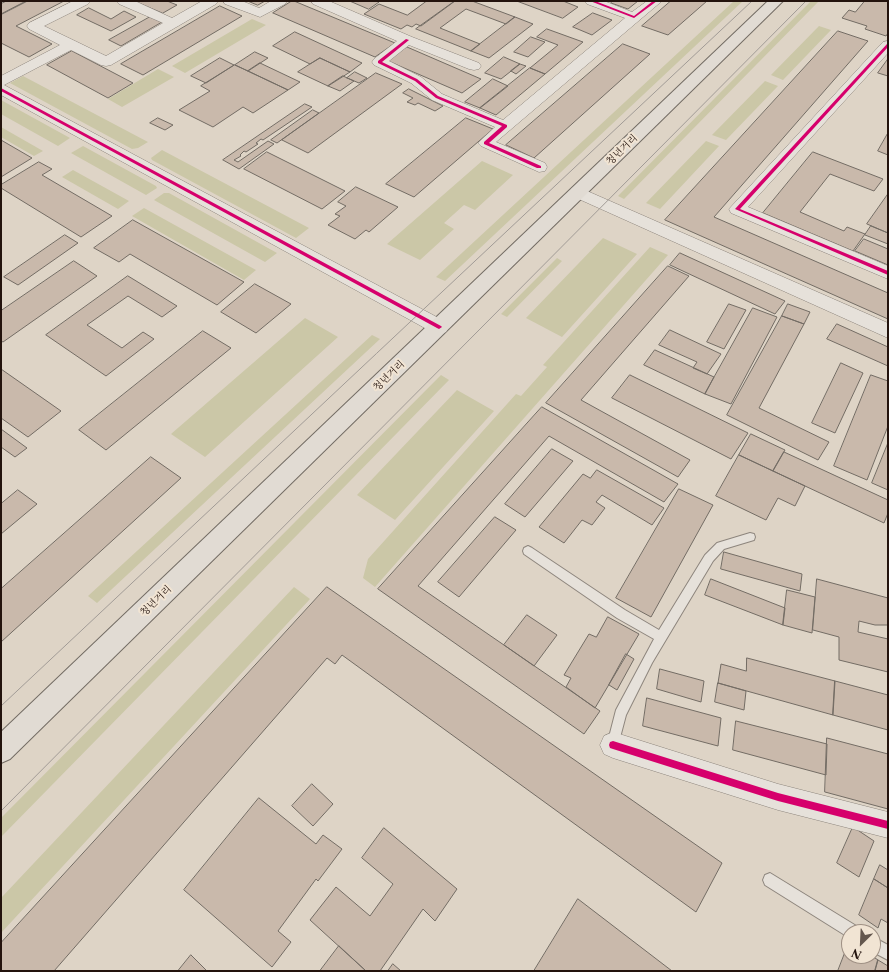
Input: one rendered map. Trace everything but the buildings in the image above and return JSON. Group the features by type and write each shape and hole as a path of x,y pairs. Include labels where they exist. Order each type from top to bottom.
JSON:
{"main road":[{"name":"청년거리","path":"1,750 776,1"}],"street":[{"path":"83,1 34,26 106,62 211,1"},
{"path":"124,1 173,23"},
{"path":"230,1 260,13 280,1"},
{"path":"318,1 407,40 474,66"},
{"path":"592,1 634,17"},
{"path":"539,167 486,143 634,17 655,1"},
{"path":"407,40 379,62 416,80 437,96 506,126"},
{"path":"1,82 71,45"},
{"path":"888,45 737,209 888,273"},
{"path":"1,89 439,327"},
{"path":"578,192 888,331"},
{"path":"613,745 778,797 888,825"}],"lane":[{"path":"613,745 620,714 648,659 709,558 721,546 750,536"},
{"path":"528,551 621,614 662,637"},
{"path":"770,880 841,924"}],"shaded area":[{"path":"734,1 743,1 445,281 436,277"},
{"path":"811,1 819,1 624,199 618,196"},
{"path":"252,19 266,25 185,73 172,66"},
{"path":"819,26 831,30 783,80 771,75"},
{"path":"158,69 174,77 122,107 108,99"},
{"path":"23,76 148,142 138,148 132,149 10,83"},
{"path":"765,81 778,86 726,140 712,135"},
{"path":"1,100 70,138 58,146 1,114"},
{"path":"1,127 43,151 34,156 1,137"},
{"path":"706,141 719,146 660,209 646,203"},
{"path":"83,146 156,186 157,188 146,195 71,153"},
{"path":"162,150 309,228 296,238 152,160 151,158"},
{"path":"482,161 513,175 475,210 464,205 444,223 454,229 420,260 387,244"},
{"path":"73,170 129,201 118,209 62,177"},
{"path":"164,193 169,193 277,253 265,262 154,200"},
{"path":"144,208 256,270 244,280 132,216"},
{"path":"603,238 637,254 562,337 526,318"},
{"path":"650,247 668,255 375,587 363,578 368,559 516,394 521,396 547,367 543,365"},
{"path":"557,258 562,261 507,317 501,314"},
{"path":"305,318 338,337 205,457 171,434"},
{"path":"372,335 380,339 97,603 88,596"},
{"path":"441,375 449,380 1,837 1,818"},
{"path":"457,390 494,411 395,520 357,495"},
{"path":"294,587 310,599 1,933 1,898"}],"tram line":[{"path":"1,706 752,1"},
{"path":"1,811 806,1"}],"cycle path":[{"path":"592,1 634,17 655,1"},
{"path":"407,40 379,62 416,80 437,97 505,126 486,143 539,167"},
{"path":"888,45 737,209 888,273"},
{"path":"1,89 439,327"},
{"path":"613,745 778,797 888,825"}]}
